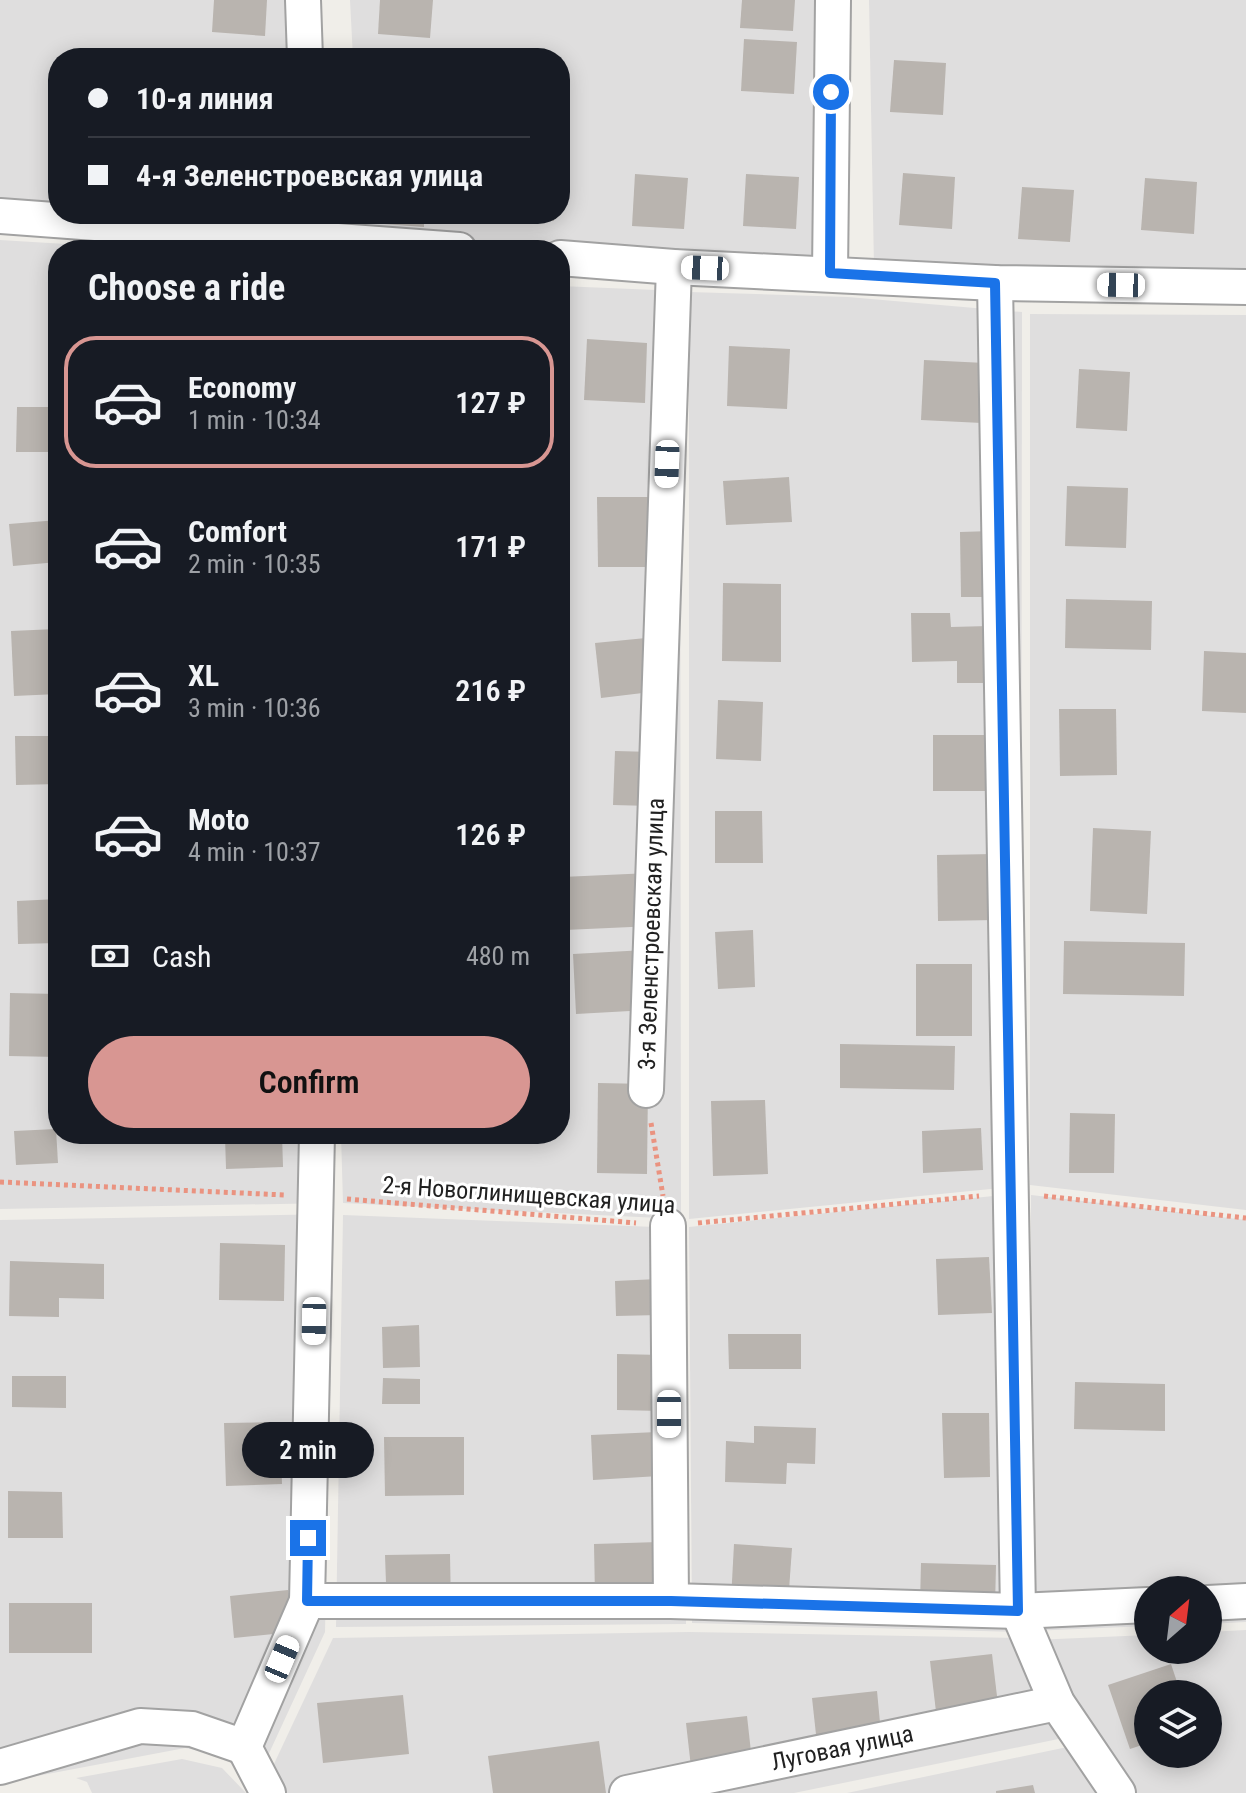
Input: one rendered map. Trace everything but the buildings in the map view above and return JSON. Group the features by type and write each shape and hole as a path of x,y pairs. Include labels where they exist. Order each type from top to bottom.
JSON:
{"street":[{"path":"303,0 305,48"},
{"path":"830,273 833,0"},
{"path":"0,216 48,219"},
{"path":"137,224 365,240"},
{"path":"570,259 995,283 1246,287"},
{"name":"3-я Зеленстроевская улица","path":"646,1090 674,267"},
{"path":"995,283 1018,1611 1057,1703 1118,1793"},
{"path":"244,1747 307,1601 317,1144"},
{"path":"668,1226 671,1601"},
{"path":"307,1601 671,1601 1018,1611 1134,1606"},
{"path":"1222,1602 1246,1601"},
{"name":"Луговая улица","path":"627,1793 1057,1703"},
{"path":"0,1767 140,1726 192,1729 244,1747 268,1793"}],"path":[{"name":"3-я Зеленстроевская улица","path":"646,1090 668,1226"},
{"name":"2-я Новоглинищевская улица","path":"0,1182 317,1197 668,1226 1011,1193 1246,1218"}],"shaded area":[{"path":"0,0 295,0 297,48 48,48 48,224 304,224 305,240 218,240 0,220"},
{"path":"350,0 815,0 819,265 570,251 570,240 359,240 359,224 570,224 570,48 352,48"},
{"path":"869,0 1246,0 1246,283 874,267"},
{"path":"0,240 48,243 48,1144 331,1144 332,1203 0,1209"},
{"path":"570,286 680,291 681,1219 343,1203 341,1144 570,1144"},
{"path":"689,292 848,297 1022,312 1021,1186 689,1219"},
{"path":"1030,314 1246,315 1246,1210 1030,1185"},
{"path":"1022,1193 1022,1632 692,1623 689,1227"},
{"path":"1031,1195 1246,1220 1246,1622 1222,1623 1222,1576 1134,1576 1134,1627 1031,1631"},
{"path":"334,1214 325,1632 259,1775 229,1756 185,1748 0,1783 0,1220"},
{"path":"343,1215 681,1228 686,1624 336,1627"},
{"path":"1246,1630 1246,1793 1127,1793 1034,1640 1134,1636 1134,1664 1222,1664 1222,1631"},
{"path":"689,1632 1024,1638 1073,1736 794,1793 271,1793 266,1781 333,1638"},
{"path":"1077,1745 1113,1793 847,1793"},
{"path":"182,1759 222,1768 246,1793 92,1793 87,1782 76,1778"}],"route":[{"path":"308,1538 307,1601 671,1601 1018,1611 995,283 830,273 831,92"}]}
